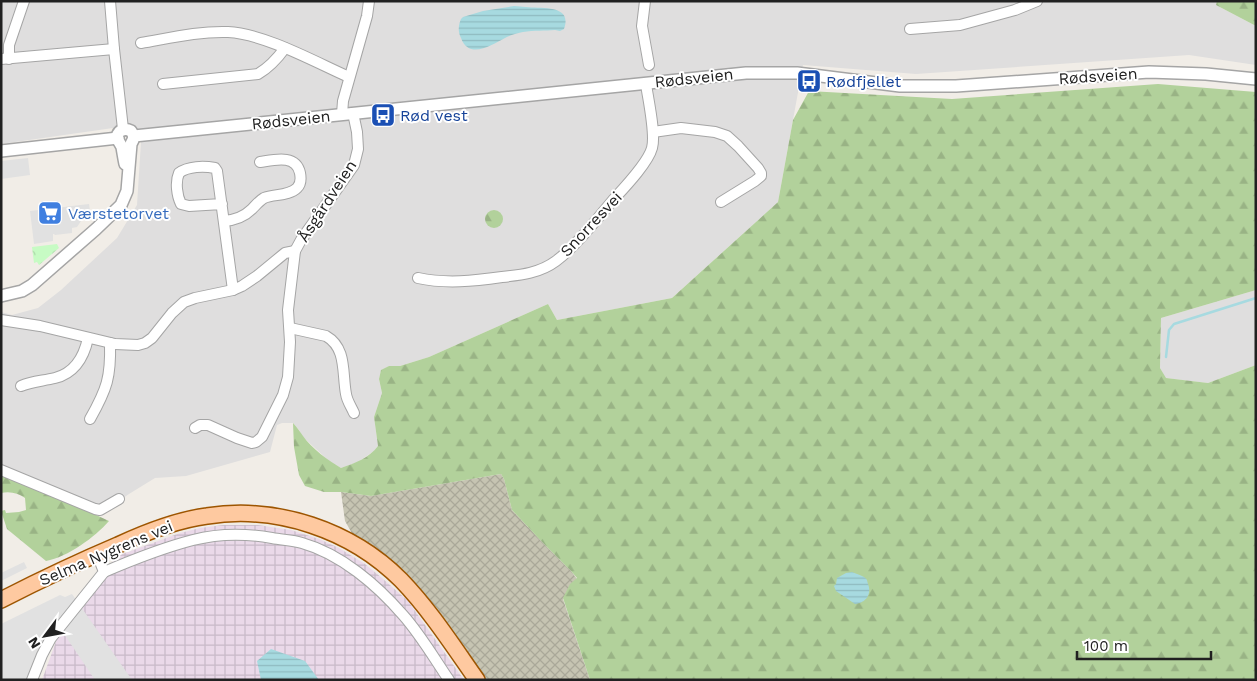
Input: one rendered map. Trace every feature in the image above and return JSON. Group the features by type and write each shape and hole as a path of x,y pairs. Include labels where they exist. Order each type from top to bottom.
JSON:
{"main road":[{"name":"Selma Nygrens vei","path":"1,600 48,576 168,525 207,516 244,513 276,516 330,532 371,555 401,580 418,599 477,680"}],"street":[{"path":"24,1 5,59 114,49"},
{"path":"1,296 32,285 114,213 125,197 128,173 124,161 125,138 110,1"},
{"name":"Åsgårdveien","path":"1,320 62,330 110,343 133,346 142,344 152,338 172,313 184,302 233,290 250,281 285,253 296,251 301,240 354,165 358,149 357,132 343,102 367,16 369,1"},
{"path":"645,1 642,26 649,65"},
{"path":"910,29 960,25 1015,10 1037,1"},
{"path":"141,42 212,32 244,34 285,48 349,77"},
{"path":"163,84 258,74 266,70 277,60 285,48"},
{"name":"Rødsveien","path":"1,151 746,73 797,73 900,86 973,85 1149,72 1206,74 1256,79"},
{"name":"Snorresvei","path":"418,278 433,281 476,281 523,274 542,270 569,250 620,193 648,157 652,148 653,132 646,84"},
{"path":"653,132 680,128 715,132 727,136 738,146 762,173 755,182 721,202"},
{"path":"224,221 244,216 264,198 290,192 300,183 299,169 294,162 283,159 260,162"},
{"path":"222,204 189,206 182,204 178,198 177,179 179,173 186,169 215,168 218,176 222,204 233,290"},
{"path":"195,428 208,425 247,442 256,442 262,437 286,386 289,367 290,328 288,310 296,251"},
{"path":"290,328 326,336 337,345 342,362 346,396 354,413"},
{"path":"21,386 67,374 81,360 88,338"},
{"path":"90,419 102,398 108,380 110,343"},
{"path":"1,470 95,509 100,510 119,500"},
{"path":"32,680 51,638 104,572 172,546 222,535 242,534 302,543 343,562 364,577 404,616 449,680"},
{"path":"97,554 104,572"}],"shaded area":[{"path":"1,1 1217,1 1216,5 1256,26 1256,65 1189,55 916,74 803,65 778,202 672,298 557,320 548,304 429,357 400,366 389,366 381,371 379,379 382,393 374,417 378,446 358,462 341,468 329,461 303,437 293,423 282,423 277,425 270,452 186,476 155,478 98,515 1,471 1,312 12,315 38,308 61,290 117,238 137,205 141,142 120,127 1,144"},
{"path":"28,158 30,175 1,179 1,161"},
{"path":"89,204 91,217 83,218 77,227 72,228 72,233 53,234 53,241 34,244 30,211"},
{"path":"1256,290 1256,365 1208,383 1165,378 1160,368 1161,318"},
{"path":"501,474 512,510 577,579 563,599 590,680 483,680 419,591 353,535 345,521 341,492 371,496"},
{"path":"223,525 258,525 291,530 339,548 365,564 408,601 464,680 42,680 58,636 117,556 180,533"},
{"path":"24,562 27,568 1,581 1,573"},
{"path":"72,594 132,680 95,680 58,625 38,650 26,680 1,680 1,624 60,595 65,597"}],"green space":[{"path":"1217,1 1256,1 1256,26 1216,5"},
{"path":"1158,84 1256,92 1256,290 1161,318 1160,368 1166,378 1208,383 1256,365 1256,680 590,680 563,598 570,584 577,578 512,510 501,474 371,496 324,492 305,486 299,475 294,447 293,423 315,450 341,468 366,457 378,446 374,417 382,393 379,379 381,370 389,366 400,366 429,357 548,304 557,320 672,298 778,202 793,120 809,91 952,99"},
{"path":"490,210 498,210 503,215 501,226 490,228 485,223 485,215"},
{"path":"57,244 59,248 39,265 37,262 34,263 32,247"},
{"path":"1,471 109,521 80,546 46,561 7,529 1,511 5,510 6,513 26,510 25,498 14,493 1,493"}],"water":[{"path":"514,6 554,9 564,15 566,21 564,29 560,31 527,31 475,50 465,45 460,36 459,29 463,17 483,11"},
{"path":"852,572 866,578 869,588 869,594 865,600 855,604 836,591 834,586 837,578"},
{"path":"271,649 305,661 319,680 261,680 257,661"}],"waterway":[{"path":"1166,357 1169,330 1174,324 1256,298"}],"place":[{"name":"Rødfjellet","path":"809,81"},
{"name":"Rød vest","path":"383,115"},
{"name":"Værstetorvet","path":"50,213"}]}
